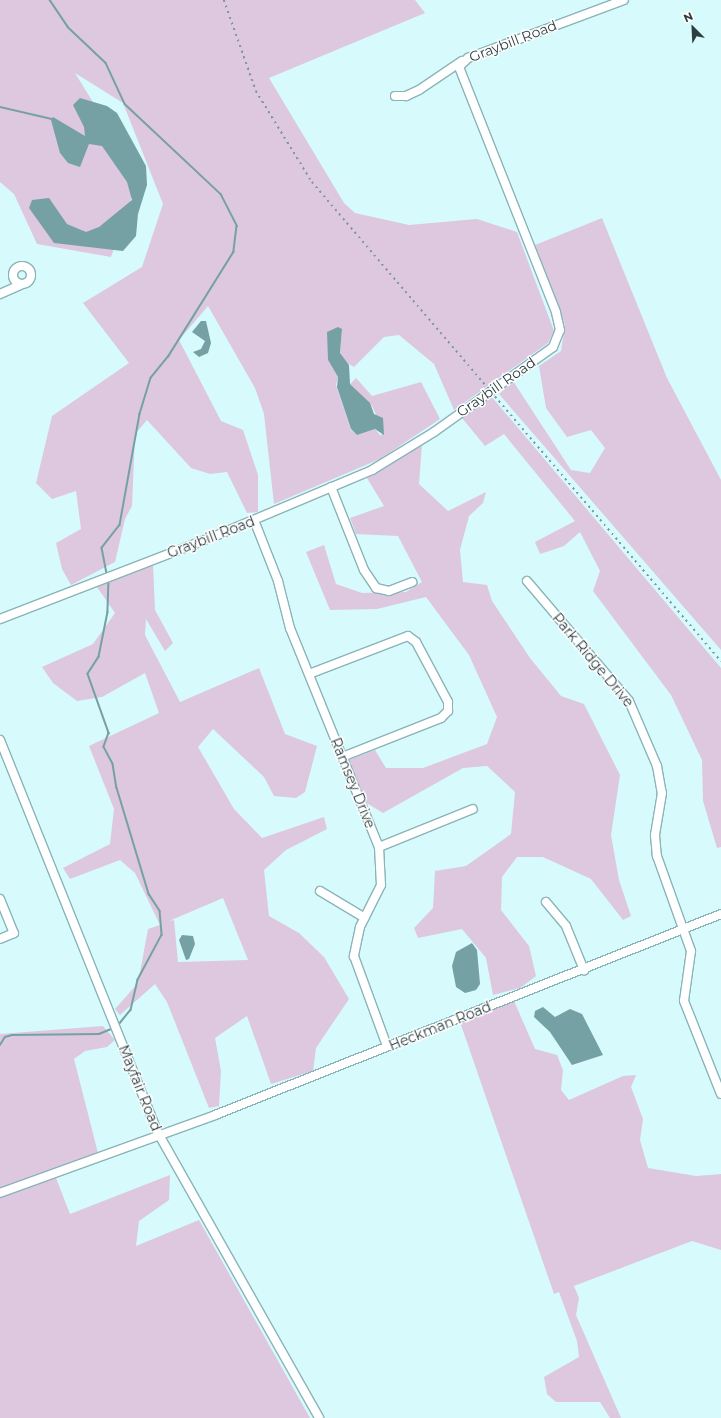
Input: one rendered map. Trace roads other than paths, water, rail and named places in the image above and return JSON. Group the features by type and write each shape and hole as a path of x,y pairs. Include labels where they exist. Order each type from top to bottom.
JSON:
{"street":[{"name":"Graybill Road","path":"0,618 254,520 372,470 434,432 553,348 559,337 556,312 459,72 463,61 624,0"},
{"path":"395,96 406,96 419,90 463,61"},
{"path":"0,294 22,284"},
{"path":"331,487 364,570 376,588 389,591 412,582"},
{"name":"Ramsey Drive","path":"254,520 309,674 379,847 381,885 356,937 356,966 387,1046"},
{"name":"Park Ridge Drive","path":"527,582 634,709 661,783 657,856 686,929 691,959 684,1001 721,1094"},
{"path":"309,674 399,638 414,640 448,702 448,711 442,718 342,757"},
{"name":"Mayfair Road","path":"0,740 158,1133 319,1418"},
{"path":"379,847 473,809"},
{"path":"320,891 365,918"},
{"path":"0,939 14,933 1,901"},
{"path":"546,902 566,926 584,970"},
{"name":"Heckman Road","path":"0,1193 584,970 721,914"}],"water":[{"path":"80,98 107,106 117,113 146,166 147,185 138,214 136,236 123,251 54,243 29,208 32,200 49,198 67,224 86,232 99,227 132,200 127,182 102,146 89,144 80,167 68,163 60,153 51,120 53,117 85,136 84,127 73,105"},
{"path":"201,321 206,321 211,343 208,353 199,357 193,352 201,349 205,341 192,332"},
{"path":"338,327 342,329 340,353 349,365 350,384 370,403 374,414 383,418 384,435 375,429 357,435 351,429 337,387 338,377 328,360 327,332"},
{"path":"182,935 193,936 195,944 189,959 186,960 179,940"},
{"path":"472,943 477,950 480,984 476,990 465,993 456,987 452,966 456,952"},
{"path":"543,1007 555,1017 570,1009 582,1014 603,1055 572,1065 550,1032 534,1017 535,1011"}],"waterway":[{"path":"50,0 68,27 106,63 125,104 221,194 237,226 234,252 169,356 151,378 140,414 120,525 102,548 107,574"},
{"path":"0,107 52,119"},
{"path":"109,580 108,612 99,657 88,674 109,733 104,747 113,764 117,788 149,894 160,911 162,935 138,980 131,1010 119,1025"},
{"path":"0,1045 5,1037 12,1035 99,1034 114,1028"}],"railway":[{"path":"224,0 256,91 312,182 721,661"}]}
